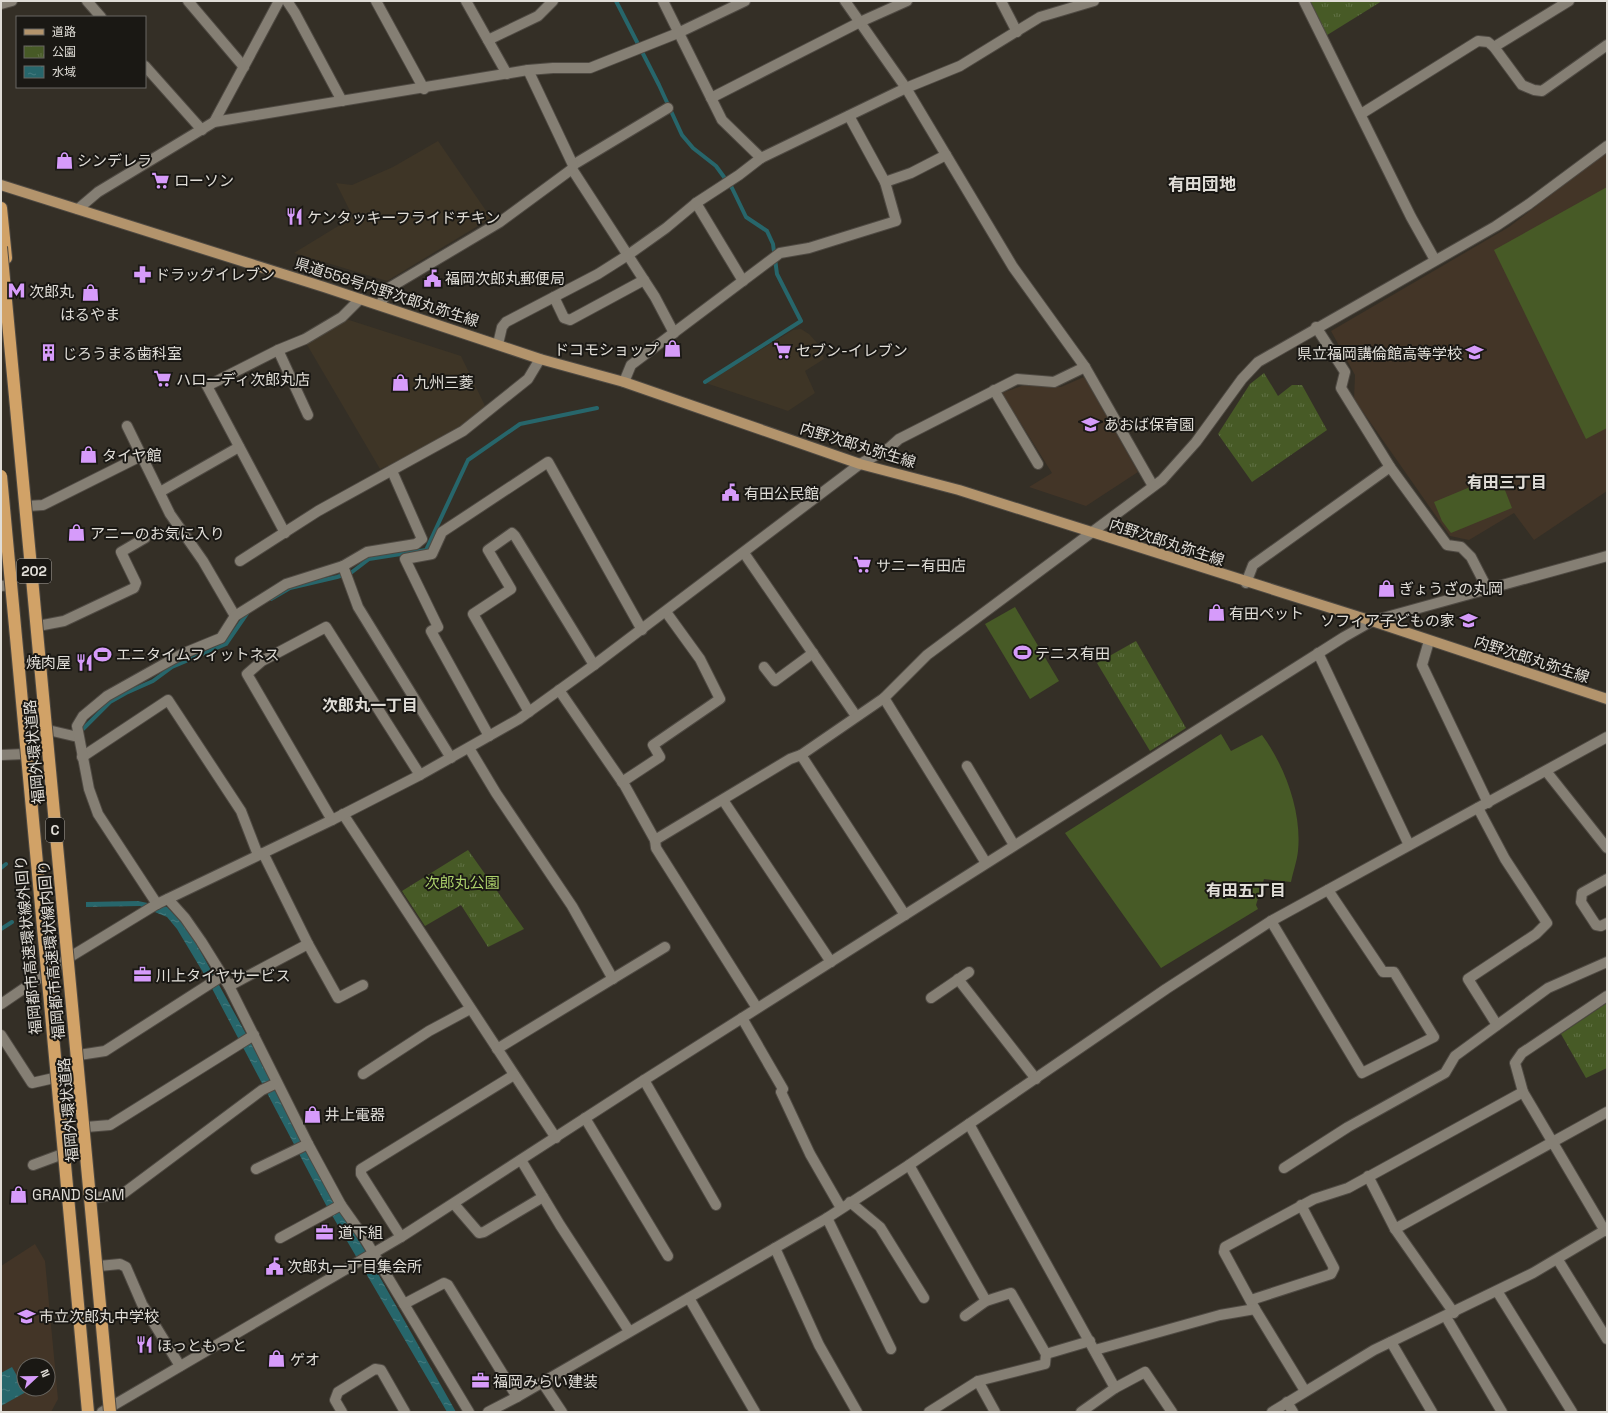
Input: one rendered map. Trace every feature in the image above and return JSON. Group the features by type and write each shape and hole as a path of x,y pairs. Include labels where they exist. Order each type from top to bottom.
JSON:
{"highway":[{"name":"福岡外環状道路","path":"1,208 38,626 93,1198 111,1410"},
{"name":"福岡都市高速環状線内回り","path":"1,247 111,1410"},
{"name":"福岡都市高速環状線外回り","path":"1,476 88,1412"},
{"name":"福岡外環状道路","path":"1,490 5,585 25,754 83,1412"}],"main road":[{"name":"県道558号内野次郎丸弥生線","path":"1,185 380,305 540,359 624,382 717,414"},
{"name":"内野次郎丸弥生線","path":"717,414 860,464 959,490 1607,699"}],"street":[{"path":"1,4 12,1"},
{"path":"87,1 100,16"},
{"path":"188,1 244,67"},
{"path":"214,122 279,1"},
{"path":"287,1 295,12 342,101"},
{"path":"376,1 424,89"},
{"path":"466,1 507,74"},
{"path":"488,40 538,16 553,1"},
{"path":"663,1 722,120 761,158"},
{"path":"78,209 98,192 214,122 424,89 528,70 590,68 678,33 745,1"},
{"path":"845,1 906,88 1013,266 1085,367 1153,486"},
{"path":"711,98 860,22 907,1"},
{"path":"1001,1 1017,32"},
{"path":"498,344 502,327 506,322 598,274 628,255 666,228 696,203 727,183 761,158 906,88 960,66 1040,17 1094,1"},
{"path":"1304,1 1361,114 1410,217 1435,260"},
{"path":"1494,47 1569,1"},
{"path":"1361,114 1478,41 1488,42 1494,47 1522,85 1534,90 1542,91 1607,45"},
{"path":"146,67 202,130"},
{"path":"528,70 572,167 644,280 674,333"},
{"path":"380,305 389,288 500,222 572,167 668,108"},
{"path":"624,382 631,365 780,253 809,248 896,221 885,182 849,116"},
{"path":"655,840 790,759 801,755 884,698 927,655 1162,480 1196,442 1242,379 1258,362 1316,327 1502,222 1607,146"},
{"path":"885,182 911,173 946,154"},
{"path":"696,203 743,281"},
{"path":"554,296 564,318 570,320 644,280"},
{"path":"284,533 207,386 278,350 305,339 342,317 360,299"},
{"path":"1316,327 1345,372 1341,388 1390,467 1447,544 1461,547 1471,557 1488,590"},
{"path":"278,350 308,415"},
{"path":"240,561 318,511 463,431 528,379 540,359"},
{"path":"1,1004 70,957 157,904 332,820 420,775 529,712 642,630 860,464 889,448 899,440 958,408 1017,379 1054,382 1085,367"},
{"path":"994,390 1038,464"},
{"path":"127,426 170,514 203,561 235,616"},
{"path":"160,492 239,447"},
{"path":"28,506 43,505 141,456"},
{"path":"489,736 431,632 438,627 405,559 432,554 442,532 548,462 642,630"},
{"path":"1246,583 1253,565 1390,467"},
{"path":"157,904 98,814 89,789 77,726 83,716 107,696 182,654 221,638 235,616 286,584 343,566 367,552 416,544 422,539 392,470"},
{"path":"529,712 473,614 510,589 488,550 512,533 594,665"},
{"path":"38,626 64,621 134,588 136,583 121,552 145,538"},
{"path":"744,553 856,716"},
{"path":"102,1412 111,1410 180,1366 374,1254 905,914 1318,653 1372,622 1607,556"},
{"path":"343,566 358,607 451,758"},
{"path":"622,782 660,757 653,745 720,699 700,659 666,612"},
{"path":"332,820 247,674 262,661 326,628 420,775"},
{"path":"1429,641 1422,665 1488,802"},
{"path":"764,667 775,681 813,653"},
{"path":"1318,653 1409,845"},
{"path":"559,690 622,782 655,840 656,848 757,1008"},
{"path":"884,698 986,863"},
{"path":"82,757 168,700 241,810 261,854 338,998 363,985"},
{"path":"48,730 78,737"},
{"path":"488,1412 517,1397 826,1218 909,1165 1166,989 1271,921 1607,737"},
{"path":"469,748 496,793 572,906 613,979"},
{"path":"1,755 25,754"},
{"path":"801,755 905,914"},
{"path":"966,766 1014,845"},
{"path":"1546,771 1607,848"},
{"path":"723,800 831,962"},
{"path":"1478,808 1505,859 1547,923 1536,934 1468,979 1497,1025"},
{"path":"343,814 556,1138"},
{"path":"1607,879 1582,893 1581,902 1596,925 1601,926 1607,923"},
{"path":"1271,921 1362,1073 1434,1037 1394,972 1383,972 1328,890"},
{"path":"168,899 197,935 221,977 229,986 276,1083 341,1205 374,1254 470,1412"},
{"path":"229,986 308,944"},
{"path":"497,1049 665,946"},
{"path":"1284,1168 1348,1127 1445,1073 1455,1056 1548,988 1607,962"},
{"path":"931,998 969,972"},
{"path":"79,1055 105,1051 221,977"},
{"path":"958,979 1036,1079"},
{"path":"1272,1412 1374,1350 1450,1315 1558,1260 1606,1230 1523,1092 1514,1063 1522,1053 1607,996"},
{"path":"363,1074 429,1031 470,1009"},
{"path":"742,1018 783,1089 781,1092 810,1154 846,1205 880,1227 924,1298"},
{"path":"1,1035 32,1083 54,1078"},
{"path":"86,1127 110,1125 254,1035"},
{"path":"401,1237 361,1174 361,1169 514,1075"},
{"path":"644,1080 716,1205"},
{"path":"93,1198 124,1193 262,1090 276,1083"},
{"path":"1305,1391 1224,1252 1225,1247 1301,1205 1314,1199 1348,1188 1523,1092"},
{"path":"1395,1229 1607,1112"},
{"path":"585,1118 668,1256"},
{"path":"969,1124 1116,1388"},
{"path":"256,1169 308,1144"},
{"path":"33,1165 60,1155"},
{"path":"521,1160 629,1331"},
{"path":"909,1165 986,1302"},
{"path":"1368,1176 1395,1229 1450,1315 1502,1412"},
{"path":"454,1204 479,1233 484,1232 543,1197"},
{"path":"280,1238 341,1205"},
{"path":"1046,1354 1092,1345 1220,1315 1331,1274 1334,1268 1301,1205"},
{"path":"826,1218 891,1349"},
{"path":"775,1248 819,1345 857,1412"},
{"path":"1558,1260 1607,1339"},
{"path":"99,1266 120,1264 126,1267 142,1304 180,1366"},
{"path":"404,1304 444,1283 448,1285 517,1397"},
{"path":"1497,1291 1572,1412"},
{"path":"929,1412 978,1381 1045,1364 1046,1354 1011,1293 986,1302 965,1316"},
{"path":"689,1298 755,1412"},
{"path":"1391,1342 1432,1412"},
{"path":"342,1412 335,1400 338,1392 375,1369 381,1370 405,1412"},
{"path":"1081,1412 1116,1388 1145,1372 1172,1412"},
{"path":"978,1381 995,1412"},
{"path":"542,1382 562,1412"},
{"path":"1287,1402 1293,1412"}],"shaded area":[{"path":"438,141 491,218 387,281 294,253 353,217 336,183 352,185 393,167"},
{"name":"県立福岡講倫館高等学校","path":"1607,152 1607,491 1534,540 1514,513 1469,540 1450,536 1354,399 1355,375 1331,331 1509,227"},
{"name":"九州三菱","path":"346,319 461,356 486,408 452,437 380,469 306,343"},
{"path":"801,329 809,334 819,345 824,359 805,371 815,393 788,411 706,383 793,330"},
{"path":"1084,377 1138,472 1086,506 1029,487 1052,473 1002,393 1024,385 1061,387"},
{"name":"市立次郎丸中学校","path":"35,1244 45,1261 54,1357 16,1357 16,1397 56,1397 56,1378 58,1399 51,1412 1,1412 1,1266"}],"green space":[{"path":"1306,1 1382,1 1324,37"},
{"path":"1607,187 1607,428 1586,439 1494,250"},
{"path":"1264,373 1278,396 1292,385 1302,385 1327,430 1252,482 1218,434 1250,384"},
{"path":"1499,475 1512,508 1451,533 1442,521 1434,502"},
{"name":"テニス有田","path":"1015,607 1059,681 1030,699 985,624"},
{"path":"1136,641 1186,728 1150,751 1097,663"},
{"path":"1221,734 1231,751 1262,735 1270,747 1285,775 1294,805 1299,836 1297,859 1291,882 1264,879 1256,905 1258,909 1161,968 1065,833"},
{"name":"次郎丸公園","path":"468,850 524,929 488,947 461,905 425,926 402,891"},
{"path":"1607,1003 1607,1068 1586,1078 1561,1034"}],"water":[{"path":"138,901 167,907 182,923 197,945 251,1043 331,1197 364,1249 456,1412 447,1412 326,1205 207,979 177,929 167,917 140,906 86,907 86,902"},
{"path":"12,1367 16,1374 17,1397 1,1406 1,1373"}],"waterway":[{"path":"616,1 659,85 682,135 693,148 716,166 732,188 746,217 767,231 773,244 777,274 801,321 705,382"},
{"path":"271,599 290,588 352,572 369,559 426,550 468,460 520,424 597,408"},
{"path":"83,729 110,702 153,681 172,667 226,644 248,612"},
{"path":"1,868 6,864"},
{"path":"1,929 12,922"}],"place":[{"name":"シンデレラ","path":"64,160"},
{"name":"ローソン","path":"161,180"},
{"name":"ケンタッキーフライドチキン","path":"294,217"},
{"name":"ドラッグイレブン","path":"142,274"},
{"name":"福岡次郎丸郵便局","path":"432,278"},
{"name":"次郎丸","path":"16,291"},
{"name":"はるやま","path":"90,293"},
{"name":"ドコモショップ","path":"672,349"},
{"name":"セブン-イレブン","path":"783,350"},
{"name":"じろうまる歯科室","path":"49,353"},
{"name":"県立福岡講倫館高等学校","path":"1475,353"},
{"name":"ハローディ次郎丸店","path":"163,379"},
{"name":"九州三菱","path":"401,382"},
{"name":"あおば保育園","path":"1091,424"},
{"name":"タイヤ館","path":"89,455"},
{"name":"有田公民館","path":"731,493"},
{"name":"アニーのお気に入り","path":"77,533"},
{"name":"サニー有田店","path":"863,565"},
{"name":"ぎょうざの丸岡","path":"1386,588"},
{"name":"有田ペット","path":"1216,613"},
{"name":"ソフィア子どもの家","path":"1468,620"},
{"name":"テニス有田","path":"1022,653"},
{"name":"エニタイムフィットネス","path":"103,654"},
{"name":"焼肉屋","path":"84,662"},
{"name":"川上タイヤサービス","path":"143,975"},
{"name":"井上電器","path":"312,1114"},
{"name":"GRAND SLAM","path":"19,1194"},
{"name":"道下組","path":"325,1232"},
{"name":"次郎丸一丁目集会所","path":"274,1266"},
{"name":"市立次郎丸中学校","path":"26,1316"},
{"name":"ほっともっと","path":"144,1345"},
{"name":"ゲオ","path":"277,1359"},
{"name":"福岡みらい建装","path":"480,1381"}],"district":[{"name":"有田団地","path":"1202,184"},
{"name":"有田三丁目","path":"1507,482"},
{"name":"次郎丸一丁目","path":"370,705"},
{"name":"有田五丁目","path":"1246,890"}]}
